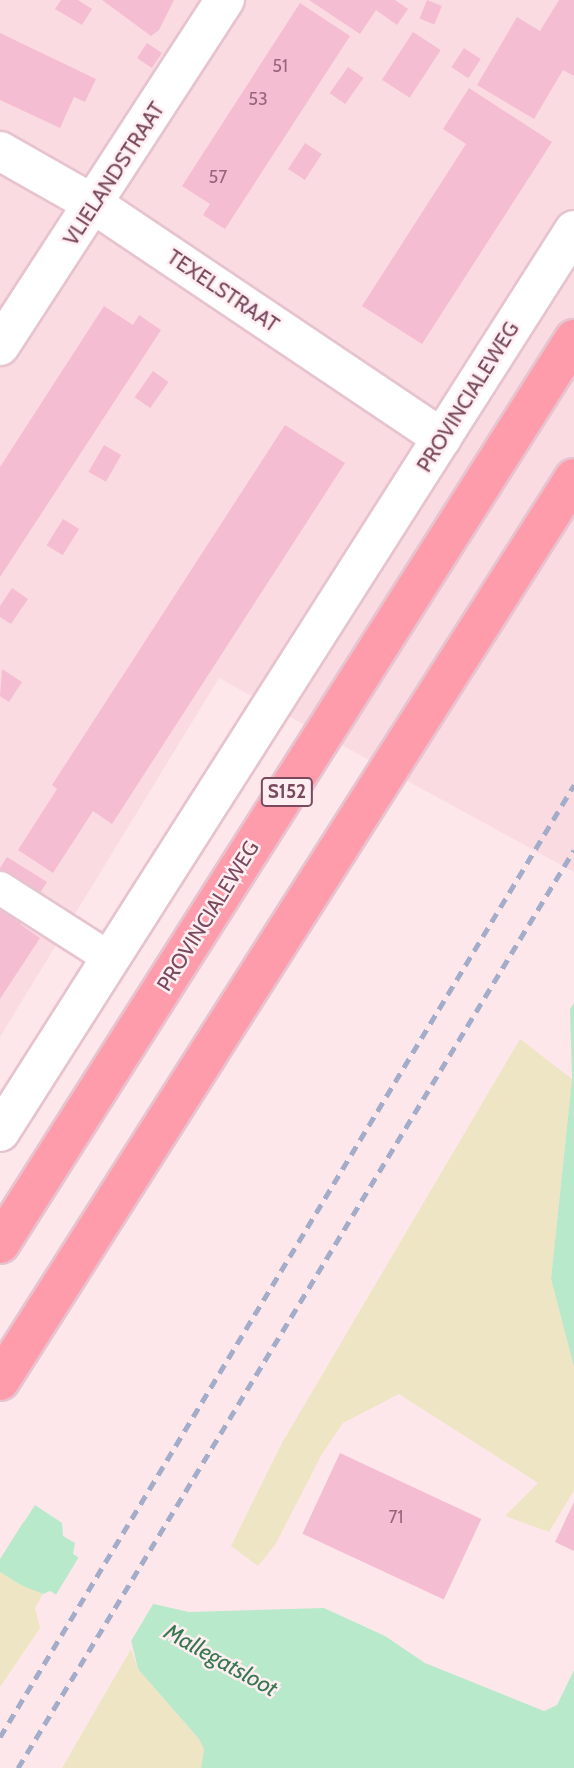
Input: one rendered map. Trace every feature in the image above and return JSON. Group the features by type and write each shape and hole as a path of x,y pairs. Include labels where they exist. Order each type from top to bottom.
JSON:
{"main road":[{"name":"PROVINCIALEWEG","path":"0,1244 574,340"},
{"path":"0,1381 574,478"}],"street":[{"name":"VLIELANDSTRAAT","path":"0,346 95,205 225,0"},
{"name":"TEXELSTRAAT","path":"0,151 95,205 442,438"},
{"name":"PROVINCIALEWEG","path":"0,1132 574,230"}],"lane":[{"path":"0,888 111,959"}],"shaded area":[{"path":"0,0 574,0 574,872 219,678 0,1037"},
{"path":"520,1039 572,1079 551,1279 574,1367 574,1490 549,1532 505,1516 538,1483 399,1394 343,1423 322,1454 275,1545 258,1566 231,1546 282,1443"},
{"path":"0,1572 43,1594 35,1608 40,1628 0,1687"},
{"path":"131,1649 138,1669 199,1739 204,1749 201,1768 62,1768"}],"water":[{"path":"574,1003 574,1367 551,1279 572,1079 570,1009"},
{"name":"Mallegatsloot","path":"35,1505 62,1523 63,1536 75,1543 73,1554 154,1604 189,1612 324,1608 385,1636 425,1663 544,1711 557,1705 574,1670 574,1768 201,1768 204,1749 199,1739 138,1669 131,1640 50,1591 43,1594 0,1572 0,1507 24,1522"}],"pier":[{"path":"0,1506 24,1521 0,1559"},
{"path":"80,1555 155,1600 130,1643 54,1598"}],"building":[{"path":"61,0 78,0 92,9 82,25 55,9"},
{"path":"102,0 174,0 159,30 151,36"},
{"path":"309,0 395,0 408,9 397,25 376,10 360,34"},
{"path":"427,0 442,6 434,25 420,19"},
{"path":"559,0 574,0 574,76 563,70 534,119 477,85 517,17 540,31"},
{"path":"300,3 350,36 225,229 203,215 210,204 182,186"},
{"path":"413,32 441,50 410,98 382,80"},
{"path":"0,33 96,79 85,102 74,97 60,128 0,100"},
{"path":"147,43 162,53 152,68 137,58"},
{"path":"464,48 481,59 468,78 451,67"},
{"path":"348,67 364,78 345,104 330,93"},
{"path":"469,88 552,142 422,344 362,306 466,144 443,129"},
{"path":"305,143 322,154 305,180 288,169"},
{"path":"104,306 133,325 139,315 161,330 0,577 0,467"},
{"path":"153,371 169,382 150,408 135,397"},
{"path":"285,425 345,463 112,824 93,811 53,873 18,850 57,789 52,785"},
{"path":"104,445 121,455 106,482 88,472"},
{"path":"63,519 79,529 63,555 47,545"},
{"path":"12,588 28,599 11,624 0,617 0,606"},
{"path":"2,669 22,682 9,702 0,696"},
{"path":"7,857 47,882 20,924 40,938 0,999 0,868"},
{"path":"340,1453 481,1519 444,1600 302,1534"},
{"path":"574,1502 574,1551 555,1542"}],"railway":[{"path":"0,1737 574,785"},
{"path":"18,1768 574,850"}]}
